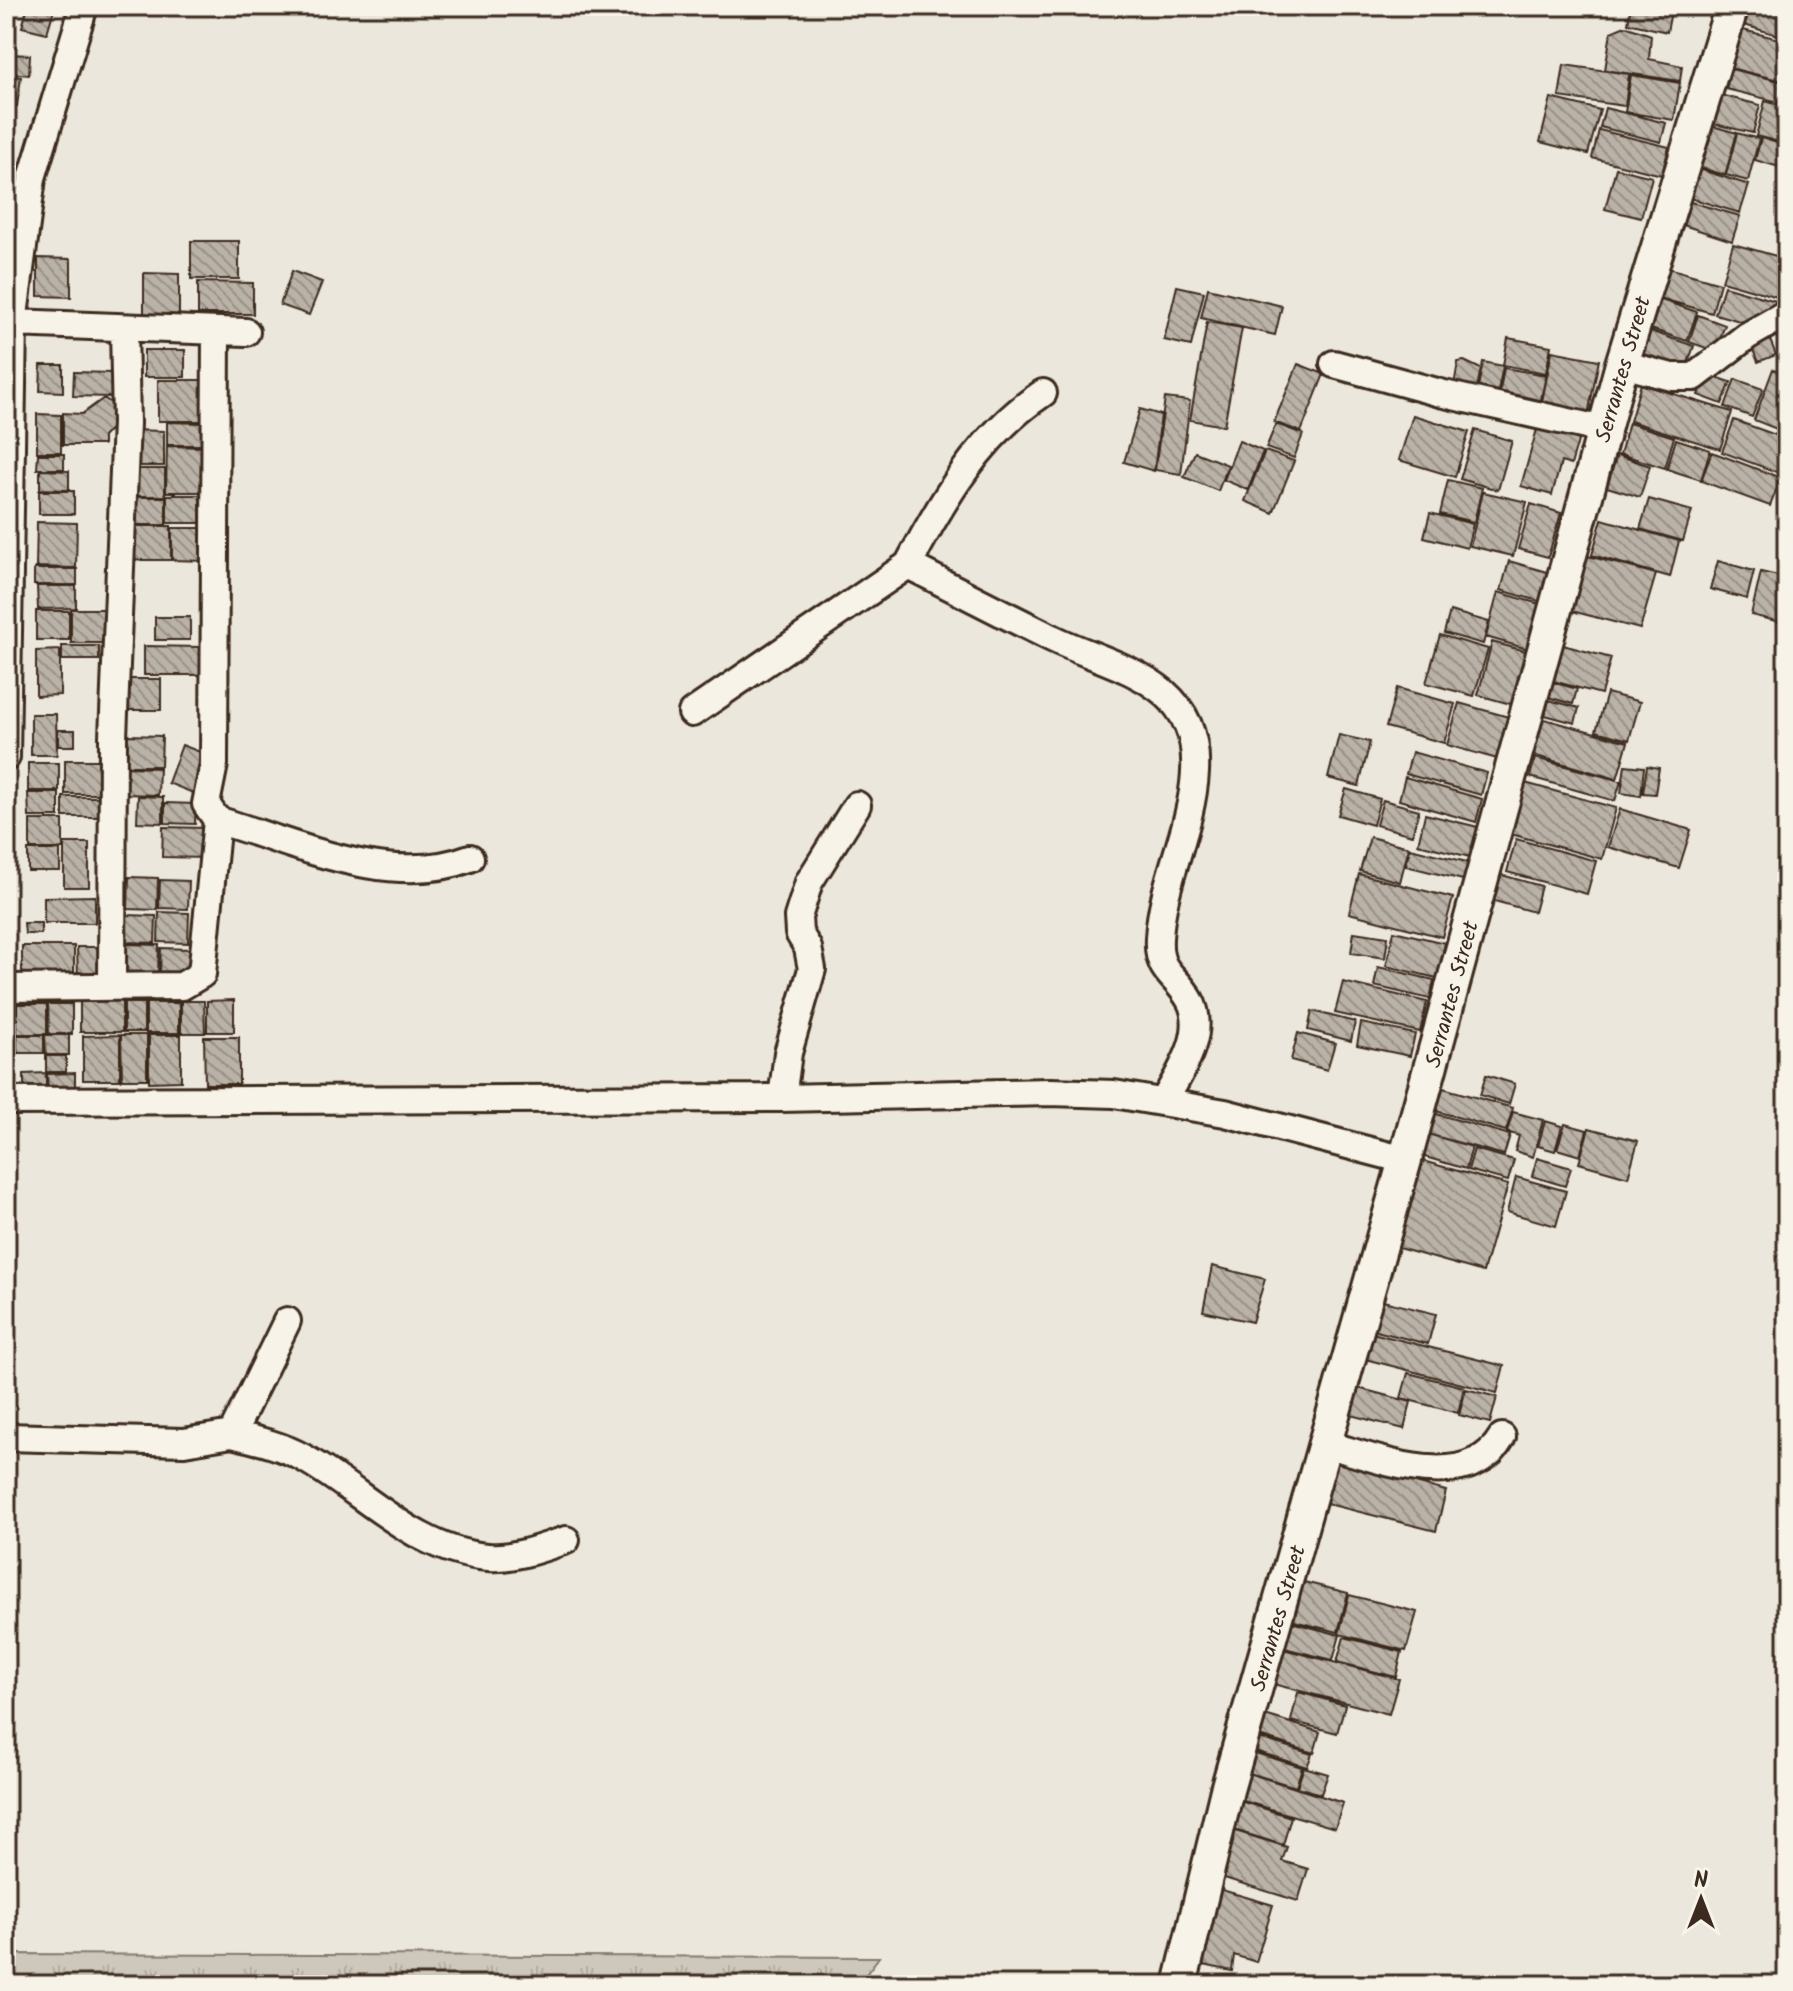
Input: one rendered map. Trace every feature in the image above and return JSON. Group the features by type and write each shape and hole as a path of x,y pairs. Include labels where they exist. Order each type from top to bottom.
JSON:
{"main road":[{"name":"Serrantes Street","path":"1180,1985 1227,1790 1405,1160 1622,364 1732,6"}],"street":[{"path":"6,757 13,323 32,178 84,6"},
{"path":"1622,364 1672,377 1691,378 1747,336 1787,313"},
{"path":"13,323 246,332"},
{"path":"112,986 113,737 126,423 124,329"},
{"path":"216,331 214,764 206,804 217,820 370,864 439,867 470,858"},
{"path":"1334,364 1444,394 1604,430"},
{"path":"692,713 908,565 936,512 979,451 1019,409 1043,393"},
{"path":"908,565 1057,640 1133,669 1165,694 1192,735 1195,774 1192,802 1162,914 1158,948 1163,968 1191,1002 1193,1037 1187,1060 1164,1101"},
{"path":"782,1098 788,1053 812,969 808,948 799,933 798,917 809,882 857,805"},
{"path":"6,988 182,986 202,974 217,820"},
{"path":"6,1101 782,1098 1050,1092 1114,1094 1225,1113 1405,1160"},
{"path":"232,1434 287,1321"},
{"path":"6,1437 184,1442 232,1434 289,1450 331,1475 383,1514 474,1555 505,1557 566,1540"},
{"path":"1325,1444 1390,1462 1448,1468 1471,1466 1482,1460 1502,1437"}],"green space":[{"path":"6,1954 879,1957 858,1985 6,1985"}],"building":[{"path":"28,6 55,6 47,33 22,27"},
{"path":"1631,6 1672,6 1667,32 1628,23"},
{"path":"1747,6 1787,10 1787,38 1741,24"},
{"path":"1625,26 1651,35 1649,59 1682,66 1680,81 1605,70 1611,32"},
{"path":"1739,29 1787,41 1787,82 1730,68"},
{"path":"8,54 30,55 29,75 7,73"},
{"path":"1564,65 1629,74 1625,106 1559,97"},
{"path":"1731,69 1787,83 1787,104 1726,89"},
{"path":"6,74 21,77 17,106 6,104"},
{"path":"1631,75 1680,83 1674,120 1625,112"},
{"path":"1720,95 1760,105 1753,133 1714,124"},
{"path":"1551,98 1600,110 1588,154 1540,142"},
{"path":"1765,101 1787,107 1787,144 1756,136"},
{"path":"1605,108 1666,123 1661,142 1600,127"},
{"path":"1712,126 1737,133 1725,175 1701,168"},
{"path":"1599,130 1669,147 1662,175 1592,158"},
{"path":"1737,133 1759,139 1748,181 1726,175"},
{"path":"6,134 15,136 9,163 6,163"},
{"path":"1761,138 1787,146 1783,168 1755,160"},
{"path":"1689,166 1749,185 1740,213 1680,195"},
{"path":"1616,168 1652,177 1641,218 1605,209"},
{"path":"1687,201 1740,216 1732,241 1680,224"},
{"path":"191,241 239,241 239,279 191,279"},
{"path":"1733,244 1787,259 1781,298 1722,281"},
{"path":"38,258 71,259 71,297 38,296"},
{"path":"1668,268 1720,283 1712,313 1659,298"},
{"path":"292,271 322,282 309,315 280,305"},
{"path":"144,273 179,274 179,315 144,315"},
{"path":"198,282 253,283 253,314 198,314"},
{"path":"1177,286 1204,292 1191,346 1164,340"},
{"path":"1724,286 1776,301 1772,314 1743,322 1715,314"},
{"path":"1208,288 1282,306 1275,335 1201,318"},
{"path":"1661,300 1697,312 1687,341 1651,329"},
{"path":"1698,315 1725,325 1715,351 1689,342"},
{"path":"1207,322 1242,328 1224,426 1190,420"},
{"path":"1787,330 1787,359 1776,335"},
{"path":"1650,331 1694,346 1685,371 1641,356"},
{"path":"1768,335 1776,355 1758,362 1750,343"},
{"path":"1508,338 1551,346 1546,373 1503,365"},
{"path":"144,350 185,350 185,377 144,377"},
{"path":"1552,351 1599,360 1588,415 1541,407"},
{"path":"1464,361 1481,369 1475,396 1453,392 1458,362"},
{"path":"1483,362 1503,366 1496,401 1476,397"},
{"path":"1298,364 1324,374 1301,432 1274,422"},
{"path":"41,365 63,365 63,392 40,391"},
{"path":"1504,368 1546,375 1539,409 1498,401"},
{"path":"1773,369 1787,374 1787,433 1754,420"},
{"path":"74,372 112,373 111,397 73,396"},
{"path":"1707,374 1731,382 1722,404 1698,395"},
{"path":"1735,379 1763,389 1752,417 1725,407"},
{"path":"158,380 201,380 201,421 158,421"},
{"path":"1641,384 1732,412 1720,449 1630,421"},
{"path":"104,398 125,414 103,437 103,445 63,445 63,413 82,414"},
{"path":"1165,398 1190,401 1181,474 1155,470"},
{"path":"1140,409 1161,415 1154,471 1124,462"},
{"path":"37,414 61,415 61,452 37,452"},
{"path":"1413,415 1469,432 1455,477 1399,460"},
{"path":"1734,420 1787,439 1787,452 1779,473 1722,452"},
{"path":"167,422 202,423 202,445 167,445"},
{"path":"1539,422 1580,434 1571,465 1561,462 1552,495 1521,486"},
{"path":"1629,423 1674,437 1665,468 1620,454"},
{"path":"1276,424 1303,434 1294,458 1266,448"},
{"path":"129,430 164,431 164,466 129,466"},
{"path":"1475,430 1512,441 1498,490 1460,479"},
{"path":"1676,439 1710,450 1701,480 1667,469"},
{"path":"1239,441 1263,451 1248,490 1224,480"},
{"path":"167,446 204,447 204,492 166,492"},
{"path":"1265,451 1294,461 1273,513 1245,501"},
{"path":"1195,452 1228,465 1218,491 1184,477"},
{"path":"1712,452 1781,478 1770,506 1701,481"},
{"path":"38,454 64,454 64,469 37,469"},
{"path":"1617,455 1650,466 1640,497 1607,487"},
{"path":"128,469 165,469 165,496 128,496"},
{"path":"40,470 69,471 69,490 40,489"},
{"path":"1448,480 1482,488 1474,522 1440,514"},
{"path":"39,491 74,491 74,514 39,514"},
{"path":"1483,492 1527,502 1513,556 1470,546"},
{"path":"167,495 200,495 200,523 167,523"},
{"path":"128,497 166,497 166,525 128,525"},
{"path":"1649,499 1692,511 1683,541 1640,529"},
{"path":"1531,504 1561,513 1548,557 1518,549"},
{"path":"1430,513 1473,524 1467,548 1424,537"},
{"path":"1602,519 1679,541 1670,577 1592,555"},
{"path":"37,522 77,523 76,568 36,567"},
{"path":"128,526 171,526 171,560 128,560"},
{"path":"172,528 206,528 206,561 172,560"},
{"path":"1588,556 1656,574 1640,629 1572,611"},
{"path":"1509,561 1550,573 1542,602 1501,590"},
{"path":"1718,561 1754,571 1747,599 1710,589"},
{"path":"34,569 77,569 77,585 34,585"},
{"path":"1761,572 1787,578 1784,623 1751,615"},
{"path":"37,586 76,586 76,608 38,609"},
{"path":"1498,592 1543,605 1531,650 1486,637"},
{"path":"71,609 104,609 105,643 71,643"},
{"path":"36,611 69,611 69,640 36,640"},
{"path":"1450,611 1489,622 1483,644 1444,633"},
{"path":"155,617 190,617 190,640 155,640"},
{"path":"1440,635 1488,649 1474,696 1426,683"},
{"path":"1492,642 1540,655 1525,708 1478,695"},
{"path":"1563,645 1611,658 1601,694 1553,681"},
{"path":"62,646 99,646 99,660 62,660"},
{"path":"144,646 200,647 200,675 144,675"},
{"path":"60,650 60,695 36,696 36,651"},
{"path":"129,679 161,679 161,710 129,710"},
{"path":"1552,682 1577,689 1573,704 1548,697"},
{"path":"1397,688 1455,704 1444,743 1386,727"},
{"path":"1607,693 1640,702 1629,740 1596,731"},
{"path":"1549,700 1579,708 1575,723 1545,715"},
{"path":"1459,703 1512,718 1501,760 1447,745"},
{"path":"31,714 56,714 57,755 31,755"},
{"path":"1537,717 1628,742 1617,779 1526,753"},
{"path":"58,730 75,730 75,746 58,746"},
{"path":"127,735 162,736 161,766 126,766"},
{"path":"1339,735 1370,742 1359,786 1328,778"},
{"path":"182,745 213,757 198,795 168,783"},
{"path":"1412,752 1487,773 1481,795 1406,774"},
{"path":"1535,758 1621,781 1615,801 1530,777"},
{"path":"65,760 101,760 101,794 65,794"},
{"path":"28,763 59,763 59,791 28,791"},
{"path":"1625,765 1644,767 1641,796 1621,793"},
{"path":"1647,766 1659,768 1655,794 1643,793"},
{"path":"124,767 159,768 158,795 124,794"},
{"path":"1405,777 1482,799 1476,822 1399,800"},
{"path":"1525,783 1616,808 1602,859 1511,834"},
{"path":"1346,789 1380,799 1373,825 1338,815"},
{"path":"28,793 59,793 59,817 29,817"},
{"path":"138,796 163,797 163,823 137,822"},
{"path":"63,797 102,797 102,817 63,817"},
{"path":"1383,800 1419,810 1412,835 1376,825"},
{"path":"165,803 196,804 195,824 165,823"},
{"path":"1620,809 1691,830 1679,868 1608,847"},
{"path":"1425,814 1478,827 1470,857 1418,844"},
{"path":"30,820 63,820 63,849 30,849"},
{"path":"163,827 207,828 206,858 162,857"},
{"path":"1370,837 1409,847 1400,882 1360,871"},
{"path":"1516,839 1596,861 1587,894 1507,872"},
{"path":"64,843 89,843 89,887 64,887"},
{"path":"1410,848 1471,863 1467,881 1406,866"},
{"path":"28,850 60,850 60,871 28,871"},
{"path":"1359,874 1453,898 1442,937 1349,913"},
{"path":"1498,874 1541,886 1534,912 1491,900"},
{"path":"129,877 158,878 157,910 128,909"},
{"path":"160,880 189,881 188,909 159,908"},
{"path":"95,896 95,923 44,923 44,897"},
{"path":"159,912 189,913 188,943 158,942"},
{"path":"126,915 156,916 155,943 125,942"},
{"path":"24,923 41,923 41,934 25,934"},
{"path":"1394,931 1445,943 1437,978 1386,966"},
{"path":"1354,932 1388,937 1385,958 1351,953"},
{"path":"124,944 159,945 158,973 123,972"},
{"path":"22,946 74,946 74,979 22,979"},
{"path":"77,947 103,947 103,977 78,978"},
{"path":"161,948 190,949 190,973 160,972"},
{"path":"1378,967 1434,980 1430,999 1374,986"},
{"path":"1343,982 1427,1002 1420,1032 1335,1013"},
{"path":"80,998 122,998 122,1032 80,1032"},
{"path":"234,1000 234,1032 207,1032 207,1001"},
{"path":"181,1001 204,1001 205,1033 181,1033"},
{"path":"124,1003 144,1003 144,1032 124,1032"},
{"path":"146,1003 179,1003 179,1033 146,1033"},
{"path":"17,1004 47,1004 47,1034 17,1034"},
{"path":"48,1004 72,1004 72,1034 49,1034"},
{"path":"1312,1011 1355,1022 1351,1041 1308,1030"},
{"path":"1361,1023 1415,1034 1410,1056 1357,1045"},
{"path":"1298,1033 1335,1043 1327,1070 1291,1060"},
{"path":"17,1035 44,1035 44,1053 17,1053"},
{"path":"45,1035 69,1035 69,1055 46,1055"},
{"path":"120,1035 120,1080 83,1080 83,1036"},
{"path":"121,1035 147,1035 147,1079 122,1079"},
{"path":"149,1035 181,1035 181,1081 149,1082"},
{"path":"204,1037 239,1037 239,1084 205,1084"},
{"path":"46,1056 66,1056 66,1072 46,1072"},
{"path":"46,1073 46,1092 24,1092 24,1074"},
{"path":"75,1073 75,1094 48,1094 47,1074"},
{"path":"1486,1075 1515,1084 1509,1104 1480,1095"},
{"path":"1436,1086 1513,1108 1506,1131 1429,1109"},
{"path":"1426,1111 1510,1135 1504,1155 1420,1132"},
{"path":"1513,1112 1543,1120 1533,1157 1515,1151 1519,1136 1507,1132"},
{"path":"1545,1121 1562,1126 1555,1151 1538,1146"},
{"path":"1565,1124 1587,1130 1580,1156 1557,1149"},
{"path":"1589,1128 1638,1141 1628,1177 1579,1163"},
{"path":"1421,1132 1472,1147 1466,1169 1415,1154"},
{"path":"1474,1149 1514,1160 1508,1181 1468,1170"},
{"path":"1412,1158 1508,1185 1483,1272 1388,1245"},
{"path":"1537,1158 1571,1168 1565,1186 1532,1176"},
{"path":"1516,1177 1566,1191 1556,1226 1507,1212"},
{"path":"1212,1266 1265,1279 1252,1322 1203,1311"},
{"path":"1375,1299 1436,1314 1428,1344 1368,1329"},
{"path":"1368,1332 1504,1366 1497,1393 1361,1358"},
{"path":"1408,1373 1464,1387 1458,1413 1401,1398"},
{"path":"1354,1387 1411,1402 1404,1429 1347,1414"},
{"path":"1466,1389 1497,1397 1490,1423 1459,1415"},
{"path":"1331,1461 1446,1491 1436,1531 1320,1502"},
{"path":"1304,1582 1348,1593 1338,1632 1294,1621"},
{"path":"1349,1595 1417,1612 1406,1651 1339,1634"},
{"path":"1287,1621 1340,1635 1333,1660 1280,1647"},
{"path":"1344,1637 1402,1652 1396,1677 1337,1662"},
{"path":"1283,1649 1399,1679 1389,1714 1273,1684"},
{"path":"1298,1692 1345,1705 1337,1733 1291,1721"},
{"path":"1265,1715 1320,1732 1314,1753 1259,1736"},
{"path":"1259,1738 1312,1754 1307,1767 1255,1751"},
{"path":"1255,1753 1302,1767 1296,1787 1249,1773"},
{"path":"1304,1767 1328,1774 1321,1794 1297,1787"},
{"path":"1248,1773 1343,1803 1335,1828 1240,1800"},
{"path":"1240,1801 1291,1817 1283,1845 1231,1829"},
{"path":"1232,1830 1287,1847 1282,1861 1308,1869 1298,1901 1215,1875"},
{"path":"1215,1888 1273,1905 1256,1962 1234,1955 1232,1971 1194,1963"}]}
